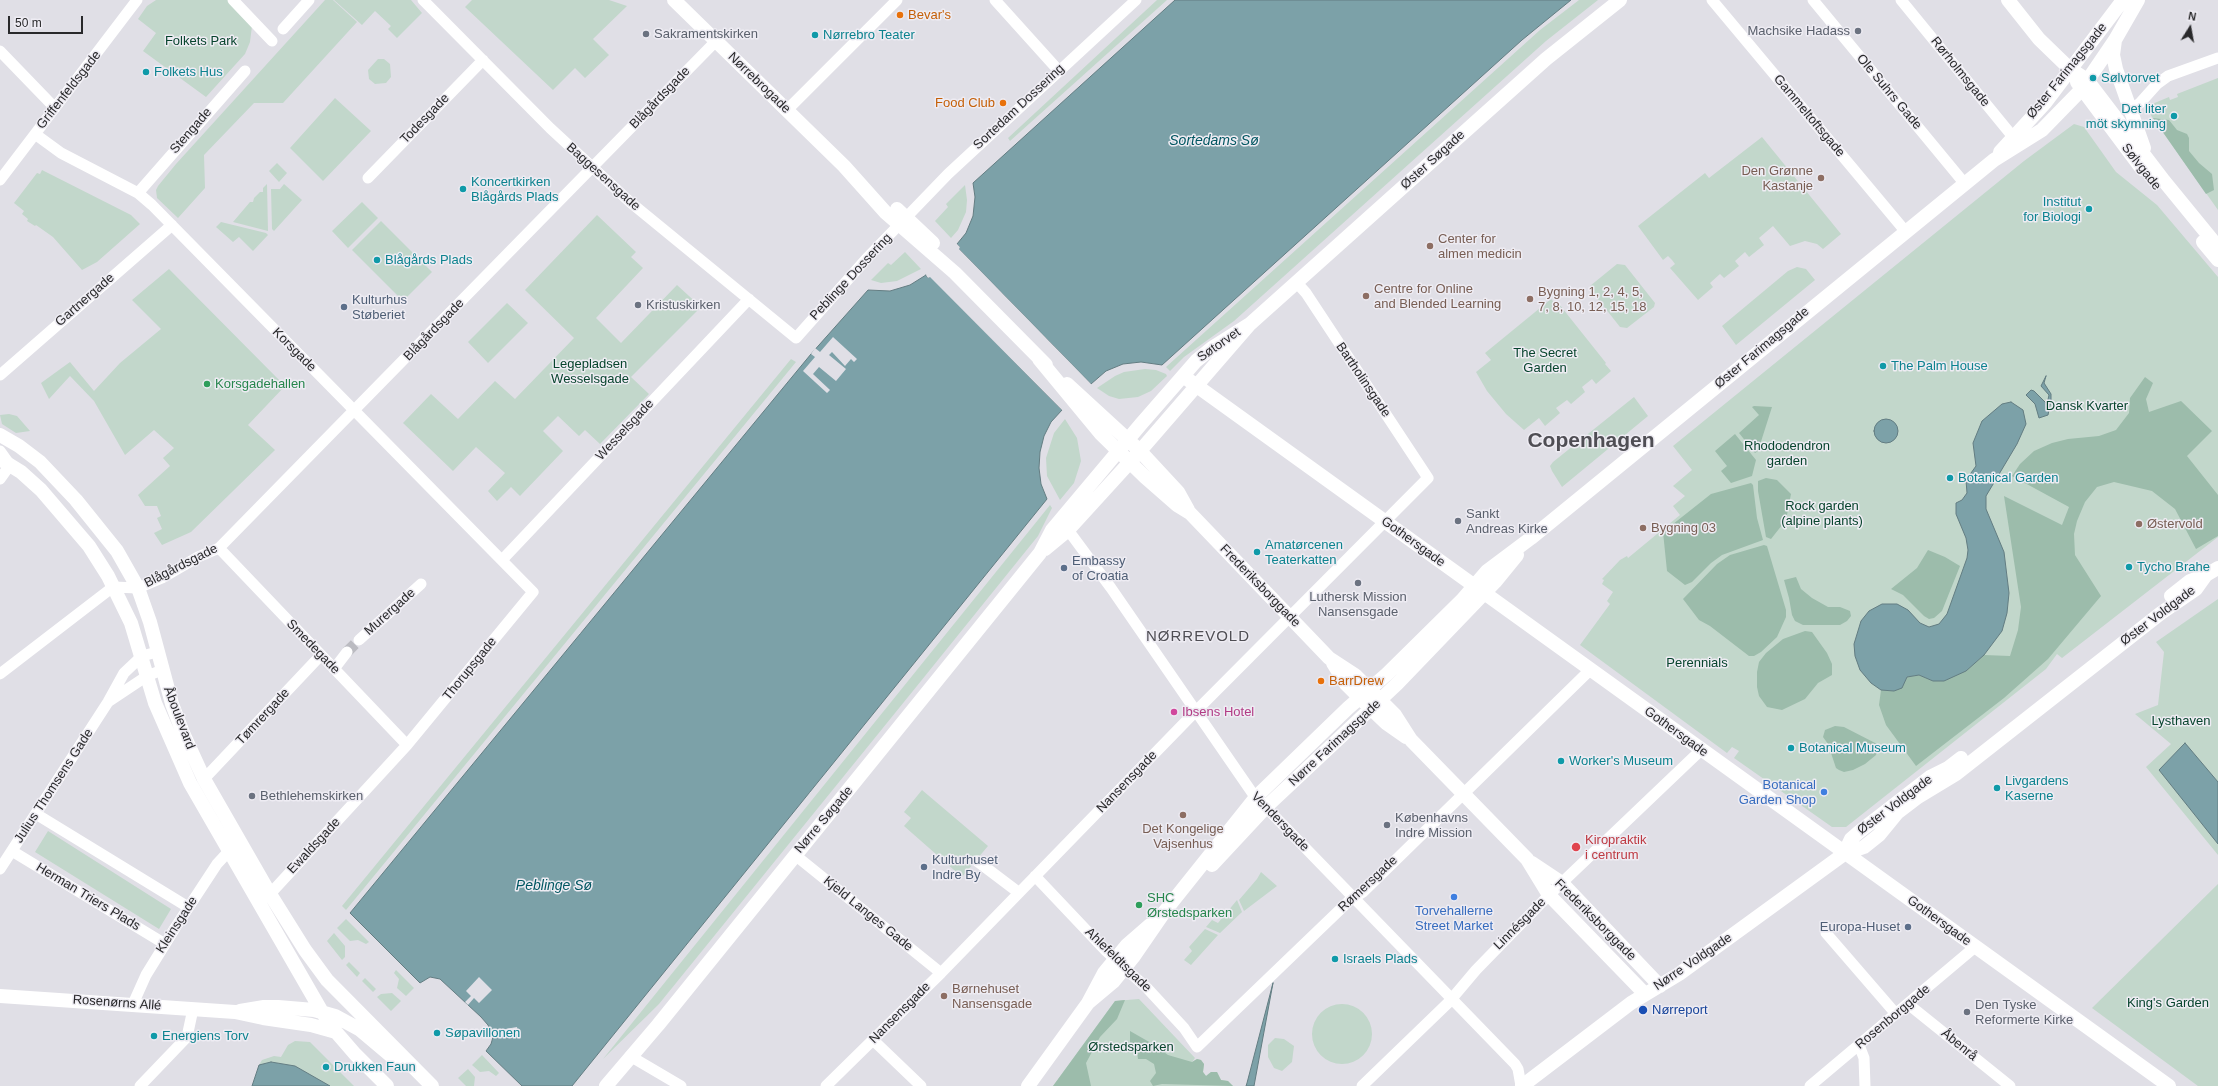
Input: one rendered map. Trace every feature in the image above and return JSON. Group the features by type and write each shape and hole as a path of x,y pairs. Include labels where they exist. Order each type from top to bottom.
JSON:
{"street":[{"name":"Griffenfeldsgade","path":"0,180 137,0"},
{"path":"233,0 272,41"},
{"path":"283,29 309,0"},
{"name":"Nørrebrogade","path":"674,0 844,166 903,221 935,245 955,273 1040,359"},
{"path":"787,110 897,0"},
{"path":"994,0 1059,71"},
{"name":"Sortedam Dossering","path":"903,221 948,174 1136,0"},
{"name":"Øster Søgade","path":"1250,324 1546,59 1620,0"},
{"name":"Gammeltoftsgade","path":"1712,0 1906,232"},
{"name":"Ole Suhrs Gade","path":"1813,0 1965,184"},
{"name":"Rørholmsgade","path":"1901,0 2016,140"},
{"name":"Sølvgade","path":"2008,0 2039,39 2079,80 2218,247"},
{"name":"Øster Farimagsgade","path":"2016,140 2042,130 2079,80 2116,35 2138,0"},
{"name":"Baggesensgade","path":"429,2 483,60 592,168 630,202 796,338"},
{"name":"Øster Farimagsgade","path":"1479,590 1487,571 1531,538 1965,184 2016,140 2045,103 2079,80 2119,2"},
{"name":"Sølvgade","path":"2119,2 2113,55 2116,69 2141,142 2164,181"},
{"name":"Blågårdsgade","path":"134,588 162,578 198,557 219,548 355,412 716,41"},
{"path":"0,51 55,108"},
{"path":"2130,110 2140,103 2157,84 2168,76 2218,58"},
{"name":"Todesgade","path":"368,178 483,60"},
{"name":"Stengade","path":"138,193 245,71"},
{"name":"Sølvgade","path":"2079,80 2163,195 2218,260"},
{"name":"Korsgade","path":"35,134 68,157 138,193 172,225 533,592"},
{"name":"Peblinge Dossering","path":"796,338 868,257 903,221"},
{"name":"Gartnergade","path":"0,375 172,225"},
{"name":"Bartholinsgade","path":"1297,283 1306,293 1428,478"},
{"name":"Wesselsgade","path":"502,560 749,299"},
{"name":"Søtorvet","path":"1040,553 1052,530 1182,376 1212,348 1250,324"},
{"name":"Søtorvet","path":"1040,553 1068,530 1140,451 1250,324"},
{"name":"Frederiksborggade","path":"1040,359 1140,451 1178,492 1190,513 1329,658 1354,675 1365,694 1375,704 1386,723 1411,740 1527,859 1562,883 1660,986"},
{"name":"Frederiksborggade","path":"1040,359 1090,423 1177,505 1190,513"},
{"name":"Gothersgade","path":"1182,376 1844,854 2169,1086"},
{"name":"Åboulevard","path":"0,435 19,446 40,462 76,500 117,551 134,588 157,652 177,719 204,779 270,894 319,970 358,1012 432,1086"},
{"path":"0,450 5,462 0,479"},
{"name":"Åboulevard","path":"5,462 31,481 89,546 131,623 155,703 176,752 230,851 322,1012 336,1032 376,1075"},
{"name":"Nansensgade","path":"826,1086 941,973 1018,892 1195,712 1428,478"},
{"name":"Vendersgade","path":"1068,530 1111,588 1195,712 1256,798 1515,1064 1518,1069 1521,1086"},
{"name":"Smedegade","path":"219,548 407,745"},
{"name":"Nørre Søgade","path":"606,1086 658,1025 1040,553"},
{"name":"Øster Voldgade","path":"1844,854 1851,839 1930,777 1948,768 2190,581 2206,576 2218,568"},
{"name":"Murergade","path":"360,640 421,584"},
{"path":"0,674 113,588 134,588"},
{"name":"Nørre Farimagsgade","path":"1028,1086 1088,1003 1104,973 1120,963 1127,945 1165,911 1256,798 1457,605 1479,590"},
{"name":"Nørre Farimagsgade","path":"1183,890 1213,864 1266,807 1375,704 1479,590"},
{"name":"Thorupsgade","path":"407,745 533,592"},
{"name":"Julius Thomsens Gade","path":"0,869 108,702 124,672 142,656 157,652"},
{"path":"334,669 347,652"},
{"name":"Tømrergade","path":"204,779 321,655"},
{"name":"Julius Thomsens Gade","path":"108,702 147,676 162,670"},
{"name":"Rømersgade","path":"1197,1047 1354,898 1363,892 1590,670"},
{"name":"Ewaldsgade","path":"270,894 407,745"},
{"name":"Linnésgade","path":"1362,1086 1452,998 1476,970 1549,895 1701,750"},
{"path":"36,814 188,907"},
{"name":"Herman Triers Plads","path":"12,851 164,944"},
{"name":"Kleinsgade","path":"133,1004 146,975 164,944 217,864 230,851"},
{"name":"Nørre Voldgade","path":"1521,1086 1644,994 1660,986 1844,854"},
{"name":"Kjeld Langes Gade","path":"795,855 941,973"},
{"name":"Frederiksborggade","path":"1527,859 1549,895 1644,994"},
{"path":"977,861 1018,892"},
{"name":"Ahlefeldtsgade","path":"1034,876 1120,963 1147,988 1184,1028 1197,1047"},
{"path":"1826,933 1896,1014"},
{"name":"Rosenborggade","path":"1810,1086 1975,947"},
{"name":"Rosenørns Allé","path":"0,996 234,1012 263,1018 308,1024 336,1032"},
{"name":"Åbenrå","path":"1908,1004 2010,1086"},
{"name":"Rosenørns Allé","path":"234,1012 264,1007 322,1012 350,1024 375,1045 432,1086"},
{"path":"140,1086 187,1037 194,1009"},
{"path":"873,1040 921,1086"},
{"path":"1859,1045 1864,1058 1865,1086"},
{"path":"630,1056 681,1086"},
{"path":"376,1075 387,1086"},
{"path":"376,1075 392,1086"}],"green space":[{"name":"Folkets Park","path":"156,0 231,0 252,26 250,42 245,54 206,97 143,51 156,33 138,19 147,6"},
{"path":"325,0 333,0 357,22 283,103 254,103 204,155 205,188 178,218 157,198 156,190 158,186 176,164"},
{"path":"334,0 411,0 422,13 397,38 388,29 391,26 375,11 362,25"},
{"path":"472,0 609,0 627,6 593,39 609,55 585,78 575,68 553,90 465,7"},
{"path":"1157,0 1167,0 1010,141 1008,138"},
{"path":"1579,0 1598,0 1546,41 1234,321 1184,357 1170,371 1166,367 1540,30"},
{"path":"378,59 384,59 390,64 391,77 386,83 375,84 369,79 368,70"},
{"path":"2218,78 2218,210 2145,107 2169,97 2170,100 2178,97 2177,94"},
{"path":"335,98 371,131 323,181 290,148"},
{"path":"2153,118 2169,120 2177,130 2187,134 2189,138 2189,151 2199,163 2212,174 2214,190 2206,194"},
{"name":"Botanical Garden","path":"2074,124 2084,127 2116,172 2157,205 2218,277 2218,537 2062,658 2057,654 2046,669 1846,827 1832,827 1734,758 1739,751 1732,747 1727,753 1580,645 1610,604 1607,601 1613,592 1602,584 1604,580 1602,579 1620,560 1627,556 1628,558 1680,515 1673,506 1685,496 1673,486 1692,470 1673,446 2024,161"},
{"path":"1762,137 1841,234 1823,249 1817,244 1805,241 1790,246 1773,226 1759,238 1764,245 1749,257 1745,252 1735,261 1739,266 1724,278 1720,274 1710,283 1713,287 1698,300 1670,268 1675,264 1672,260 1668,256 1663,260 1638,226 1705,173 1709,178"},
{"path":"277,163 287,173 279,182 269,171"},
{"path":"42,170 131,215 140,224 97,262 82,270 53,237 36,225 35,226 27,221 28,219 22,214 24,211 14,203 37,173 40,174"},
{"path":"267,184 268,231 233,222 250,202 253,202 254,198 260,192 263,192 263,188"},
{"path":"284,184 302,200 274,231 272,229 271,189 280,189"},
{"path":"965,185 967,200 966,212 958,230 951,238 935,221 948,207 946,204"},
{"path":"362,202 378,218 348,248 332,231"},
{"name":"Legepladsen Wesselsgade","path":"597,215 636,252 631,257 643,268 596,318 621,343 677,285 701,307 631,377 649,394 600,444 585,430 579,436 558,416 543,431 563,451 520,496 511,487 497,501 488,491 505,473 476,447 453,471 403,423 431,394 458,419 495,381 515,399 574,338 525,290"},
{"path":"381,221 432,272 403,301 352,250"},
{"path":"221,222 266,233 268,235 253,251 239,237 233,242 216,227"},
{"path":"905,252 921,269 897,281 881,283 871,280 888,263 891,265"},
{"path":"1617,264 1625,265 1655,303 1654,307 1627,328 1620,327 1590,289 1590,286"},
{"path":"1797,267 1806,269 1815,280 1736,345 1722,326 1788,271"},
{"path":"169,269 285,386 248,425 275,450 191,532 162,545 154,533 162,529 157,518 161,516 157,506 145,506 138,495 170,466 163,458 174,448 154,430 125,455 94,401 70,376 49,399 41,383 70,362 94,391 120,363 161,329 132,300"},
{"name":"The Secret Garden","path":"1551,299 1557,305 1559,304 1611,371 1596,384 1592,379 1582,387 1585,392 1571,404 1567,400 1556,408 1560,413 1545,426 1539,418 1524,430 1506,414 1487,391 1476,372 1491,360 1485,353"},
{"path":"507,303 528,323 488,363 468,342"},
{"path":"791,359 796,362 346,910 342,906"},
{"path":"1145,369 1156,370 1166,374 1167,376 1151,391 1138,397 1119,399 1109,396 1097,388 1124,372"},
{"path":"2145,377 2153,383 2146,399 2149,412 2181,401 2212,431 2187,456 2218,495 2218,536 2196,549 2175,509 2152,491 2114,482 2097,487 2085,502 2077,521 2074,534 2075,555 2101,596 2048,659 2004,698 1916,766 1886,725 1879,705 1881,690 1894,691 1907,677 1919,675 1933,681 1966,671 1984,655 2010,656 2018,630 2021,607 2004,496 2062,525 2069,507 2012,476 2020,464 2034,451 2052,443 2068,439 2099,436 2116,430 2129,413 2130,398"},
{"path":"1634,397 1648,416 1562,487 1550,466 1553,462"},
{"path":"1752,407 1772,407 1758,451 1755,453 1739,433 1759,415"},
{"path":"9,414 17,416 30,431 16,433 2,424 0,415"},
{"path":"1065,419 1077,438 1081,461 1074,483 1060,500 1047,476 1046,458 1054,433"},
{"path":"1735,434 1756,460 1752,476 1731,483 1721,471 1727,466 1715,451"},
{"path":"1766,478 1777,480 1791,494 1786,520 1771,539 1766,537 1758,491 1758,481"},
{"path":"1751,483 1753,485 1757,518 1763,540 1722,555 1711,563 1692,582 1685,585 1667,571 1663,532 1711,494"},
{"path":"1050,505 1052,508 1038,536 659,1004 603,1059"},
{"path":"1764,545 1767,546 1786,610 1786,617 1777,637 1761,652 1754,656 1749,656 1710,626 1699,620 1683,599 1717,564 1730,555"},
{"path":"1928,550 1945,557 1960,566 1942,611 1934,618 1929,619 1903,595 1891,589 1917,568"},
{"path":"1796,577 1801,589 1812,598 1828,607 1840,607 1850,611 1851,616 1847,621 1840,625 1803,625 1795,621 1792,615 1784,580"},
{"name":"Lysthaven","path":"2218,599 2218,855 2146,767 2171,744 2135,714 2158,705 2164,652 2156,642"},
{"path":"1805,631 1812,632 1827,653 1832,664 1832,675 1818,683 1805,699 1782,710 1767,707 1759,696 1757,687 1759,662 1766,653 1783,639"},
{"path":"1835,726 1844,727 1879,745 1876,755 1865,764 1853,770 1844,772 1836,768 1828,744 1823,737 1825,730"},
{"path":"922,790 988,846 962,877 904,826 911,818 904,812"},
{"path":"48,831 171,909 159,929 35,852"},
{"path":"1261,872 1277,886 1244,911 1239,900"},
{"name":"King's Garden","path":"2218,884 2218,1086 2198,1086 2092,1008"},
{"path":"1237,900 1242,912 1220,933 1206,927 1212,920 1218,923"},
{"path":"346,919 369,942 366,944 358,940 350,941 337,928"},
{"path":"1205,929 1218,935 1191,965 1184,960 1192,951 1189,947"},
{"path":"334,933 345,946 345,957 342,960 327,941"},
{"path":"349,962 360,973 357,977 346,965"},
{"path":"396,970 414,988 406,996 397,988 399,979 394,973"},
{"path":"365,978 376,989 373,992 362,981"},
{"path":"392,993 401,1001 391,1011 377,997 381,994"},
{"name":"Ørstedsparken","path":"1139,999 1195,1058 1192,1062 1197,1059 1201,1060 1204,1064 1203,1072 1206,1076 1211,1072 1217,1072 1221,1080 1228,1081 1233,1086 1053,1086 1115,1001"},
{"path":"1125,1000 1117,1019 1100,1037 1086,1063 1091,1086 1053,1086 1115,1001"},
{"path":"1342,1004 1359,1009 1367,1017 1372,1034 1367,1051 1359,1059 1342,1064 1325,1059 1317,1051 1312,1034 1317,1017 1325,1009"},
{"path":"1130,1031 1168,1055 1192,1062 1197,1059 1201,1060 1204,1064 1203,1072 1206,1076 1211,1072 1217,1072 1221,1080 1228,1081 1233,1086 1162,1084 1153,1086 1150,1081 1156,1073 1154,1064 1146,1059 1138,1059 1137,1052 1130,1046"},
{"path":"1275,1038 1284,1039 1294,1046 1292,1062 1282,1071 1274,1068 1268,1057 1268,1045"},
{"path":"295,1041 310,1042 354,1086 330,1086 295,1066 271,1062 259,1065 262,1060 274,1056 281,1057 288,1045"},
{"path":"482,1055 499,1073 496,1076 489,1071 480,1072 472,1065"},
{"path":"468,1069 475,1077 474,1086 466,1086 458,1078"}],"water":[{"name":"Sortedams Sø","path":"1175,0 1571,0 1522,40 1162,365 1141,362 1123,364 1106,371 1091,384 958,248 960,247 957,244 966,233 973,216 975,197 973,183"},
{"name":"Peblinge Sø","path":"926,275 928,278 930,276 1062,410 1051,422 1044,436 1040,452 1039,468 1041,484 1047,499 572,1086 522,1086 486,1051 491,1044 493,1037 488,1025 481,1017 440,979 430,977 420,983 350,913 811,354 868,290 890,291 910,285"},
{"path":"2046,376 2044,383 2051,394 2051,400 2048,415 2039,418 2035,404 2026,395 2031,390 2034,391 2047,404 2049,395 2041,386"},
{"path":"2011,402 2023,410 2026,424 2017,444 1986,496 1986,509 2004,552 2009,593 2007,613 2002,631 1984,655 1966,671 1944,681 1933,681 1919,675 1907,677 1902,688 1894,691 1881,690 1871,683 1860,670 1855,656 1854,644 1861,621 1869,611 1882,604 1897,604 1908,610 1920,623 1929,627 1939,624 1947,614 1967,558 1968,550 1966,538 1956,514 1956,503 1962,500 1967,493 1966,480 1976,466 1973,443 1982,421 2002,404"},
{"path":"1886,419 1891,420 1897,426 1897,436 1891,442 1886,443 1881,442 1875,436 1874,431 1875,426 1881,420"},
{"path":"2185,743 2218,782 2218,844 2159,770"},
{"path":"1273,983 1254,1086 1246,1086 1247,1083"},
{"path":"271,1062 295,1066 330,1086 252,1086 259,1065"}],"pier":[{"path":"957,244 960,247 959,249 1091,384 1089,385 957,250"},
{"path":"927,273 931,275 1063,408 1062,410 930,277 928,278 926,275"},
{"path":"833,337 857,359 854,362 851,359 845,366 832,352 829,355 846,369 836,381 819,367 813,374 830,390 827,393 803,371 815,357 811,354 815,348 820,352"},
{"path":"479,977 492,990 479,1003 474,998 468,1005 465,1002 471,996 466,991"},
{"path":"517,1027 518,1034 493,1037 492,1032 494,1031"}],"tunnel":[{"path":"347,652 359,640"}],"place":[{"name":"Bevar's","path":"900,15"},
{"name":"Machsike Hadass","path":"1858,31"},
{"name":"Sakramentskirken","path":"646,34"},
{"name":"Nørrebro Teater","path":"815,35"},
{"name":"Folkets Hus","path":"146,72"},
{"name":"Sølvtorvet","path":"2093,78"},
{"name":"Food Club","path":"1003,103"},
{"name":"Det liter möt skymning","path":"2174,116"},
{"name":"Den Grønne Kastanje","path":"1821,178"},
{"name":"Koncertkirken Blågårds Plads","path":"463,189"},
{"name":"Institut for Biologi","path":"2089,209"},
{"name":"Center for almen medicin","path":"1430,246"},
{"name":"Blågårds Plads","path":"377,260"},
{"name":"Centre for Online and Blended Learning","path":"1366,296"},
{"name":"Bygning 1, 2, 4, 5, 7, 8, 10, 12, 15, 18","path":"1530,299"},
{"name":"Kristuskirken","path":"638,305"},
{"name":"Kulturhus Støberiet","path":"344,307"},
{"name":"The Palm House","path":"1883,366"},
{"name":"Korsgadehallen","path":"207,384"},
{"name":"Botanical Garden","path":"1950,478"},
{"name":"Sankt Andreas Kirke","path":"1458,521"},
{"name":"Østervold","path":"2139,524"},
{"name":"Bygning 03","path":"1643,528"},
{"name":"Amatørcenen Teaterkatten","path":"1257,552"},
{"name":"Tycho Brahe","path":"2129,567"},
{"name":"Embassy of Croatia","path":"1064,568"},
{"name":"Luthersk Mission Nansensgade","path":"1358,583"},
{"name":"BarrDrew","path":"1321,681"},
{"name":"Ibsens Hotel","path":"1174,712"},
{"name":"Botanical Museum","path":"1791,748"},
{"name":"Worker's Museum","path":"1561,761"},
{"name":"Livgardens Kaserne","path":"1997,788"},
{"name":"Botanical Garden Shop","path":"1824,792"},
{"name":"Bethlehemskirken","path":"252,796"},
{"name":"Det Kongelige Vajsenhus","path":"1183,815"},
{"name":"Københavns Indre Mission","path":"1387,825"},
{"name":"Kiropraktik i centrum","path":"1576,847"},
{"name":"Kulturhuset Indre By","path":"924,867"},
{"name":"Torvehallerne Street Market","path":"1454,897"},
{"name":"SHC Ørstedsparken","path":"1139,905"},
{"name":"Europa-Huset","path":"1908,927"},
{"name":"Israels Plads","path":"1335,959"},
{"name":"Børnehuset Nansensgade","path":"944,996"},
{"name":"Nørreport","path":"1643,1010"},
{"name":"Den Tyske Reformerte Kirke","path":"1967,1012"},
{"name":"Søpavillonen","path":"437,1033"},
{"name":"Energiens Torv","path":"154,1036"},
{"name":"Drukken Faun","path":"326,1067"}],"district":[{"name":"Copenhagen","path":"1591,441"},
{"name":"NØRREVOLD","path":"1198,637"}],"park label":[{"name":"Dansk Kvarter","path":"2087,406"},
{"name":"Rhododendron garden","path":"1787,454"},
{"name":"Rock garden (alpine plants)","path":"1822,514"},
{"name":"Perennials","path":"1697,663"}]}
